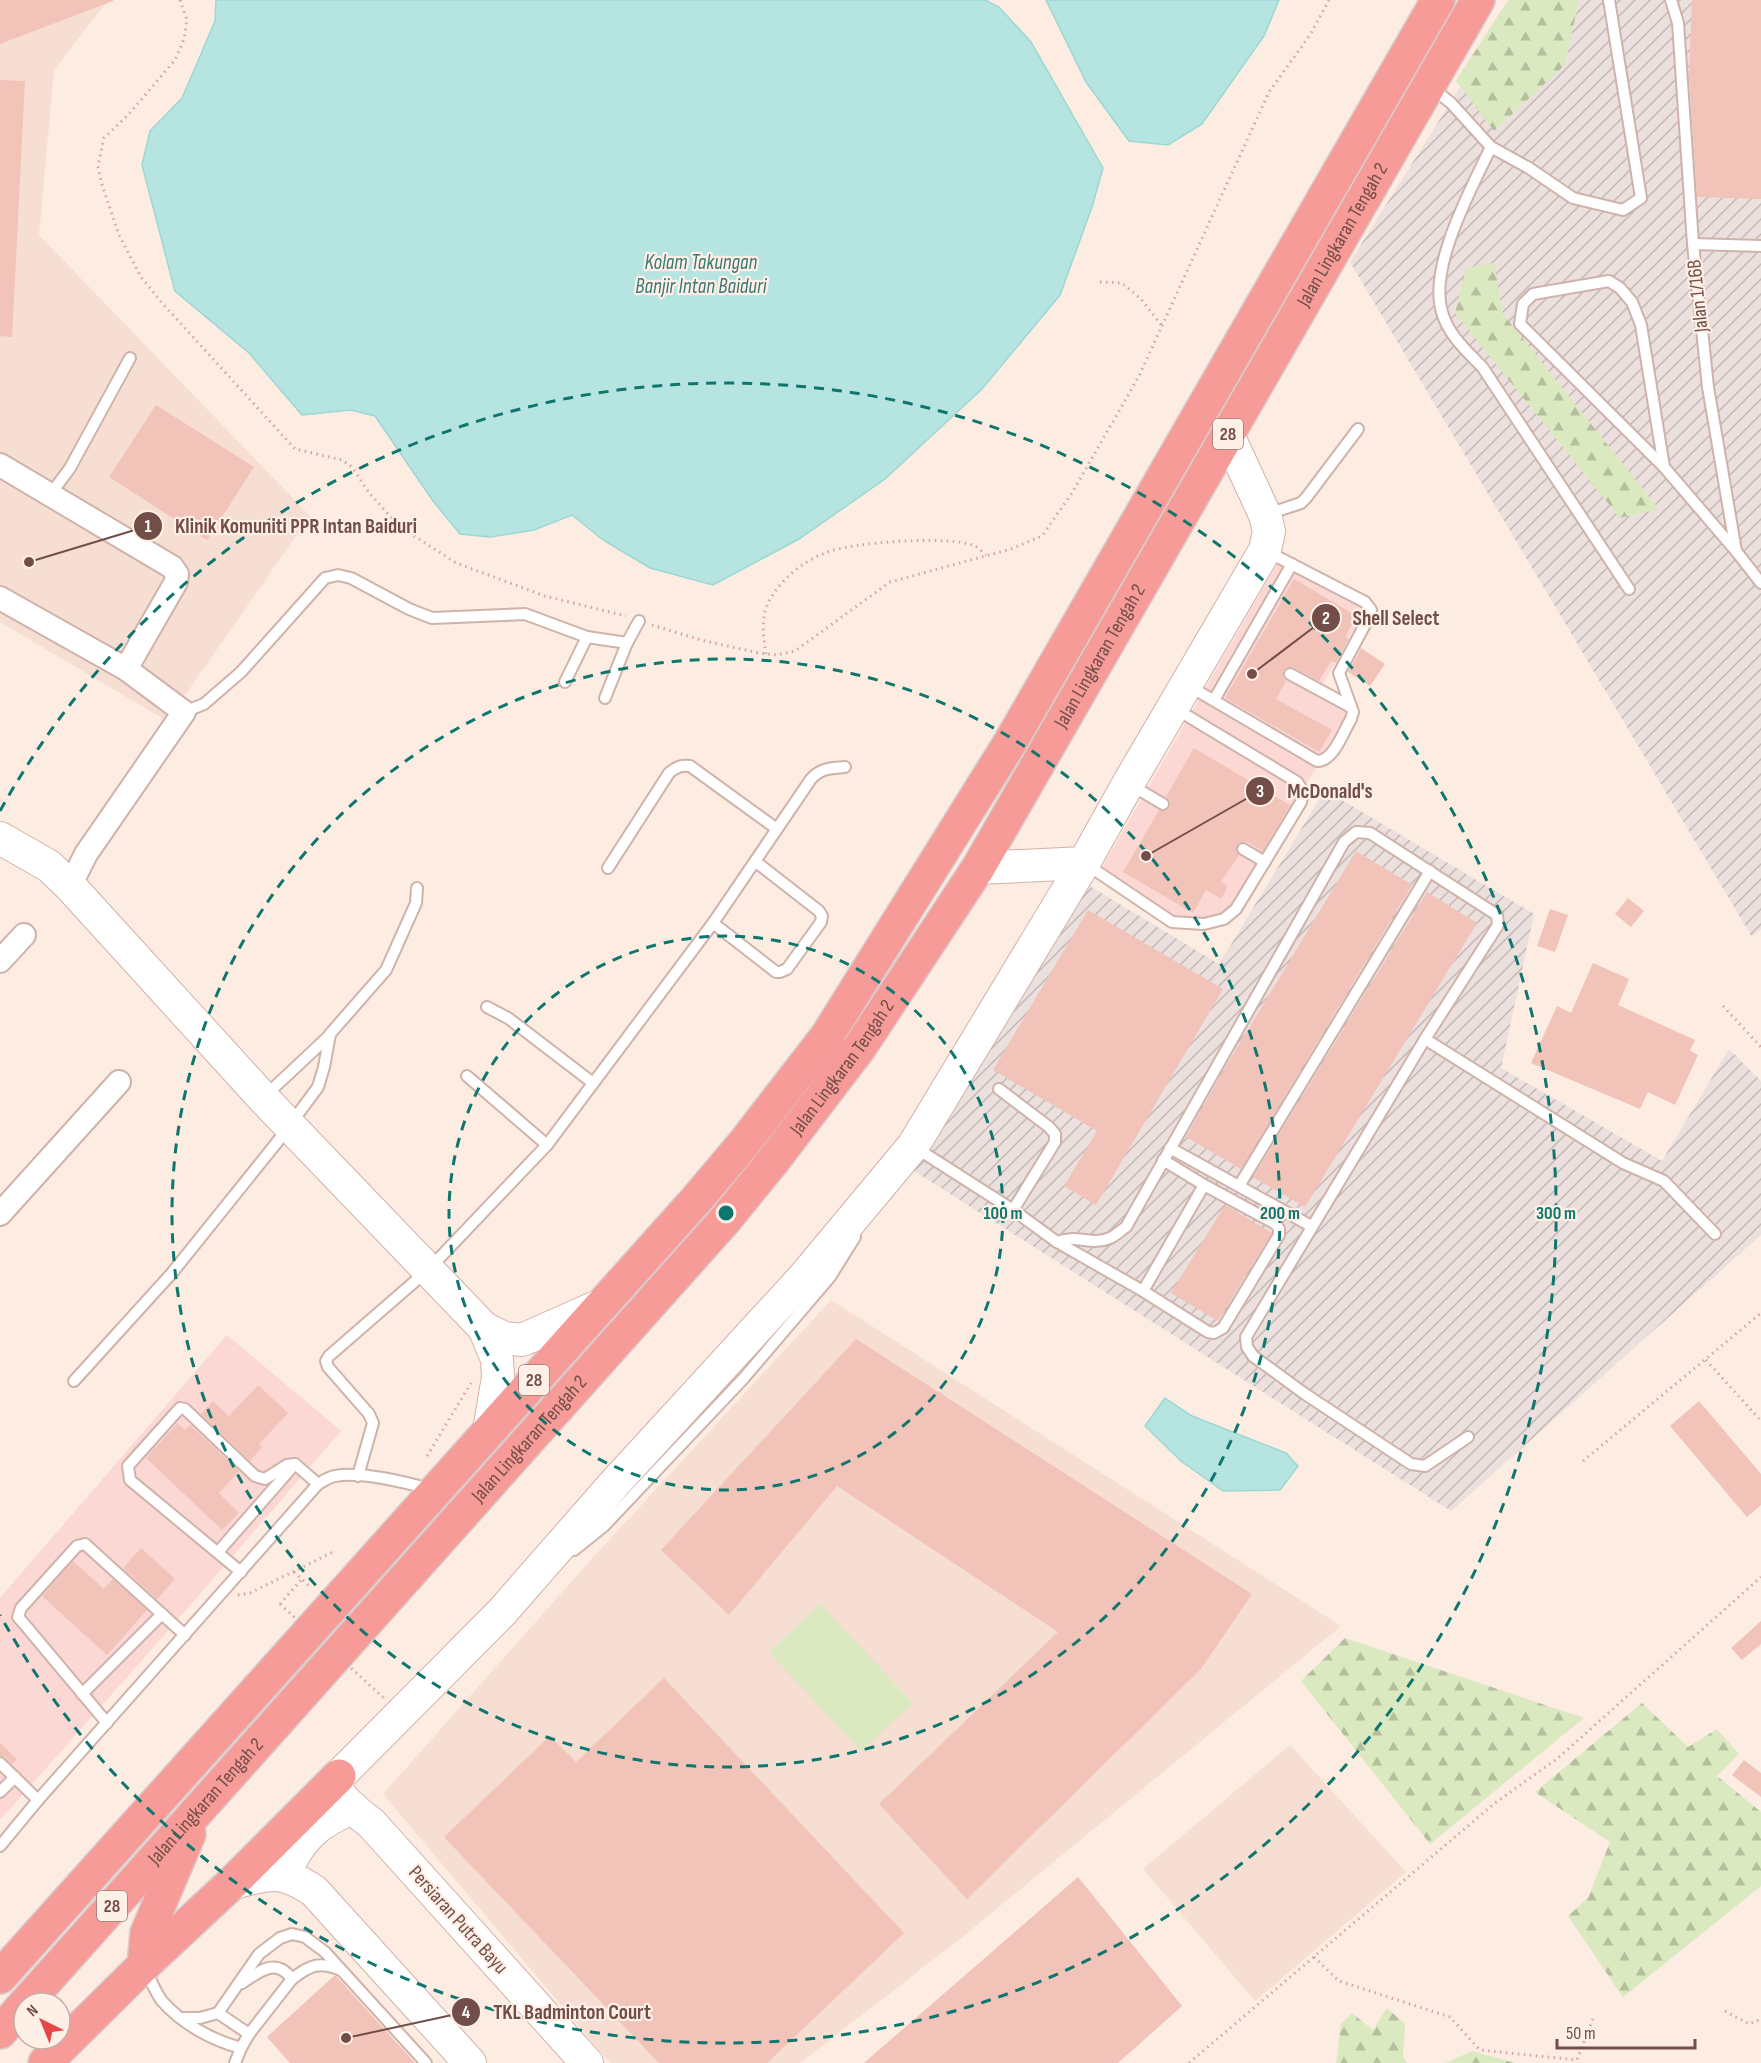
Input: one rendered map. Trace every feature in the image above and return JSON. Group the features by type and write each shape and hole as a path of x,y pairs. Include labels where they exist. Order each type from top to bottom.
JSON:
{"highway":[{"name":"Jalan Lingkaran Tengah 2","path":"0,1977 745,1142 827,1036 1011,741 1438,0"},
{"name":"Jalan Lingkaran Tengah 2","path":"37,1991 724,1220 773,1161 860,1047 978,868 1478,0"},
{"path":"45,2063 339,1776"},
{"path":"144,1965 147,1933 199,1810"},
{"name":"Jalan Lingkaran Tengah 2","path":"0,2032 12,2019"}],"street":[{"path":"339,1776 502,1612 614,1484 803,1278 913,1146 1084,863 1180,696 1279,557 1265,515 1228,435"},
{"path":"0,465 172,567 177,574 176,582 126,669"},
{"path":"0,598 126,669 184,712 86,854 70,886"},
{"path":"0,838 49,866 70,886 263,1098 484,1328 504,1338 522,1340 601,1305"},
{"path":"978,868 1084,863"},
{"path":"0,961 24,934"},
{"path":"0,1214 118,1082"},
{"path":"484,1328 497,1359 498,1377 489,1431"},
{"name":"Persiaran Putra Bayu","path":"339,1776 337,1785 339,1792 371,1823 587,2063"},
{"path":"284,1875 291,1856 317,1826 334,1815 353,1808"},
{"path":"232,1882 267,1875 284,1875 297,1880 314,1892 470,2063"}],"lane":[{"path":"1429,86 1450,103 1491,147 1529,168 1573,198 1623,210 1641,198 1609,0"},
{"name":"Jalan 1/16B","path":"1671,0 1678,23 1693,244 1708,387 1736,551 1761,583"},
{"path":"1491,147 1455,221 1438,288 1442,313 1457,340 1483,368 1629,589"},
{"path":"1693,244 1761,246"},
{"path":"1664,467 1641,325 1632,302 1620,288 1609,281 1533,294 1523,304 1520,324 1664,467 1736,551"},
{"path":"50,496 70,468 130,358"},
{"path":"1265,515 1301,503 1358,429"},
{"path":"1180,696 1214,700 1317,761 1324,761 1330,756 1351,719 1353,712 1339,674 1371,610 1365,602 1279,557 1247,651 1214,700"},
{"path":"184,712 204,704 241,672 325,578 338,575 351,578 409,609 432,618 525,614 587,636 627,643"},
{"path":"605,698 627,643 639,621"},
{"path":"565,682 587,636"},
{"path":"1290,674 1351,707"},
{"path":"1084,863 1172,922 1204,924 1224,919 1236,909 1301,802 1303,791 1297,782 1180,696"},
{"path":"608,868 669,773 683,765 690,766 777,829"},
{"path":"358,1476 373,1423 369,1413 328,1367 326,1361 329,1356 428,1270 547,1145 713,923 817,772 826,768 845,767"},
{"path":"1128,784 1163,804"},
{"path":"1057,1242 1068,1238 1096,1241 1111,1238 1125,1227 1344,842 1356,832 1370,833 1489,909 1497,915 1498,924 1311,1226 1246,1338 1247,1347 1253,1356 1305,1394 1411,1464 1425,1466 1468,1437"},
{"path":"1243,849 1265,862"},
{"path":"713,923 776,972 780,972 787,969 822,922 819,911 756,862"},
{"path":"1239,1186 1430,871"},
{"path":"263,1098 330,1034 386,970 416,903 417,888"},
{"path":"486,1008 508,1018 593,1083"},
{"path":"74,1381 172,1273 318,1087 330,1034"},
{"path":"1425,1039 1623,1163 1664,1181 1715,1234"},
{"path":"467,1076 547,1145"},
{"path":"999,1089 1055,1134 1055,1142 1013,1210"},
{"path":"868,1216 913,1146 1013,1210 1057,1242 1214,1334 1223,1329 1279,1235 1279,1229 1276,1224 1163,1160"},
{"path":"1170,1148 1311,1226"},
{"path":"1143,1291 1204,1185"},
{"path":"502,1612 537,1580 604,1526 727,1396 830,1277 862,1227"},
{"path":"241,1572 130,1480 128,1466 180,1408 185,1409 255,1476 265,1479 287,1465 295,1464 318,1484"},
{"path":"218,1552 295,1464"},
{"path":"0,1846 38,1800 318,1484 332,1476 346,1475 403,1482 435,1491"},
{"path":"107,1723 18,1617 21,1608 77,1546 84,1544 185,1635"},
{"path":"82,1694 162,1614"},
{"path":"0,1763 38,1800"},
{"path":"0,1792 15,1777"},
{"path":"181,2018 200,2018 218,2013 259,1953 280,1938 292,1934 305,1936 325,1952 426,2063"},
{"path":"144,1965 161,2000 181,2018 194,2028 223,2043 241,2048"},
{"path":"235,2063 249,2034 292,1979 304,1969 316,1965 331,1966 341,1970"},
{"path":"237,1986 269,1968 279,1967 285,1970 292,1979"},
{"path":"218,2013 249,2034"}],"path":[{"path":"180,0 187,20 184,39 175,60 158,82 104,138 98,166 101,182 119,235 141,277 295,449 342,460 352,466 370,494 399,526 456,563 545,596 622,614 701,639 777,655 795,651 890,582 1011,549 1042,536 1083,474 1138,376 1269,92 1310,35 1329,0"},
{"path":"1100,282 1122,284 1141,299 1162,326"},
{"path":"766,654 762,625 771,597 794,570 825,552 861,545 913,540 975,546 987,556"},
{"path":"1723,1006 1761,1047"},
{"path":"1583,1461 1761,1312"},
{"path":"427,1456 477,1372 497,1359"},
{"path":"1706,1360 1761,1421"},
{"path":"216,1600 250,1593 335,1551"},
{"path":"294,1572 310,1587"},
{"path":"1189,2063 1495,1803 1558,1758 1761,1578"},
{"path":"302,1579 280,1604 386,1699"},
{"path":"1314,1957 1339,1981 1450,2018 1480,2050 1577,2060 1594,2016"},
{"path":"1725,2011 1749,2024 1761,2019"}],"shaded area":[{"path":"0,0 108,0 54,70 39,235 310,516 167,721 0,622"},
{"path":"1515,0 1761,0 1761,929 1752,937 1350,262"},
{"path":"1278,562 1362,605 1366,610 1317,694 1347,710 1348,715 1233,905 1222,915 1204,919 1174,917 1101,869"},
{"path":"1325,790 1534,914 1501,1068 1662,1161 1729,1049 1761,1081 1761,1235 1451,1511 914,1171 1088,885 1219,964"},
{"path":"831,1300 1341,1626 961,1938 800,2063 610,2063 383,1794 597,1553"},
{"path":"227,1335 341,1431 0,1820 0,1598"},
{"path":"1290,1745 1406,1872 1255,2001 1143,1869"}],"green space":[{"path":"1508,0 1579,0 1565,65 1494,131 1456,81"},
{"path":"1494,263 1503,314 1659,509 1620,518 1455,313 1466,268"},
{"path":"820,1604 913,1703 861,1751 769,1652"},
{"path":"1345,1638 1584,1718 1430,1844 1301,1681"},
{"path":"1642,1703 1688,1747 1717,1729 1739,1754 1717,1776 1761,1812 1761,1886 1623,1997 1568,1916 1588,1898 1610,1842 1535,1792"},
{"path":"1387,2008 1405,2024 1403,2056 1407,2063 1336,2063 1341,2024 1352,2013 1373,2030"},
{"path":"1472,2051 1515,2063 1446,2063"}],"water":[{"name":"Kolam Takungan Banjir Intan Baiduri","path":"216,0 985,0 999,7 1031,42 1103,168 1092,207 1060,295 982,389 885,479 799,539 713,585 650,568 603,540 572,515 534,530 490,537 460,534 433,501 375,416 351,410 302,415 249,353 175,291 142,165 150,131 182,98 215,21"},
{"path":"1046,0 1279,0 1264,36 1202,124 1168,145 1129,141 1086,82"},
{"path":"1165,1398 1192,1416 1286,1453 1298,1466 1280,1490 1223,1491 1181,1461 1145,1426"}],"building":[{"path":"0,0 113,0 113,1 0,44"},
{"path":"1692,0 1761,0 1761,199 1697,197 1689,73"},
{"path":"0,80 25,81 12,337 0,336"},
{"path":"156,405 254,467 207,540 109,477"},
{"path":"1294,579 1357,616 1345,637 1349,639 1336,663 1331,661 1319,681 1293,667 1287,667 1283,671 1286,681 1276,699 1332,730 1319,752 1225,698"},
{"path":"1361,648 1385,664 1370,686 1348,672"},
{"path":"1194,748 1290,805 1263,851 1248,842 1240,842 1237,845 1236,850 1239,855 1221,882 1228,886 1221,899 1206,890 1193,913 1123,872 1159,810 1166,811 1170,807 1170,801 1166,797"},
{"path":"1356,851 1412,885 1241,1169 1186,1137 1223,1071"},
{"path":"1427,892 1477,923 1305,1207 1253,1177"},
{"path":"1628,898 1644,911 1631,927 1615,914"},
{"path":"1550,909 1568,915 1555,952 1537,946"},
{"path":"1088,910 1223,989 1096,1205 1064,1186 1097,1131 993,1070"},
{"path":"1593,963 1629,979 1618,1005 1695,1040 1690,1051 1698,1055 1675,1105 1648,1092 1640,1109 1531,1063 1557,1006 1571,1013"},
{"path":"1225,1205 1272,1233 1218,1321 1171,1293"},
{"path":"856,1339 1252,1594 1201,1669 967,1899 879,1804 1058,1632 837,1486 729,1615 661,1550"},
{"path":"258,1385 288,1413 259,1444 262,1447 250,1461 201,1414 213,1401 229,1416"},
{"path":"1699,1401 1761,1474 1761,1505 1747,1517 1670,1426"},
{"path":"178,1423 185,1430 190,1425 239,1471 219,1493 239,1513 222,1530 146,1458"},
{"path":"141,1548 175,1579 157,1599 123,1568"},
{"path":"73,1561 104,1589 113,1579 147,1610 107,1655 42,1596"},
{"path":"1761,1621 1761,1644 1742,1660 1731,1648"},
{"path":"664,1678 904,1933 767,2063 659,2063 444,1837 550,1736 576,1762"},
{"path":"0,1743 17,1759 12,1764 5,1757 0,1756"},
{"path":"1744,1760 1761,1773 1761,1797 1732,1775"},
{"path":"1078,1877 1182,2006 1118,2063 864,2063"},
{"path":"334,1976 415,2063 290,2063 267,2037"}],"place":[{"name":"Klinik Komuniti PPR Intan Baiduri","path":"29,562"},
{"name":"Shell Select","path":"1252,674"},
{"name":"McDonald's","path":"1146,856"},
{"name":"TKL Badminton Court","path":"346,2038"}]}
